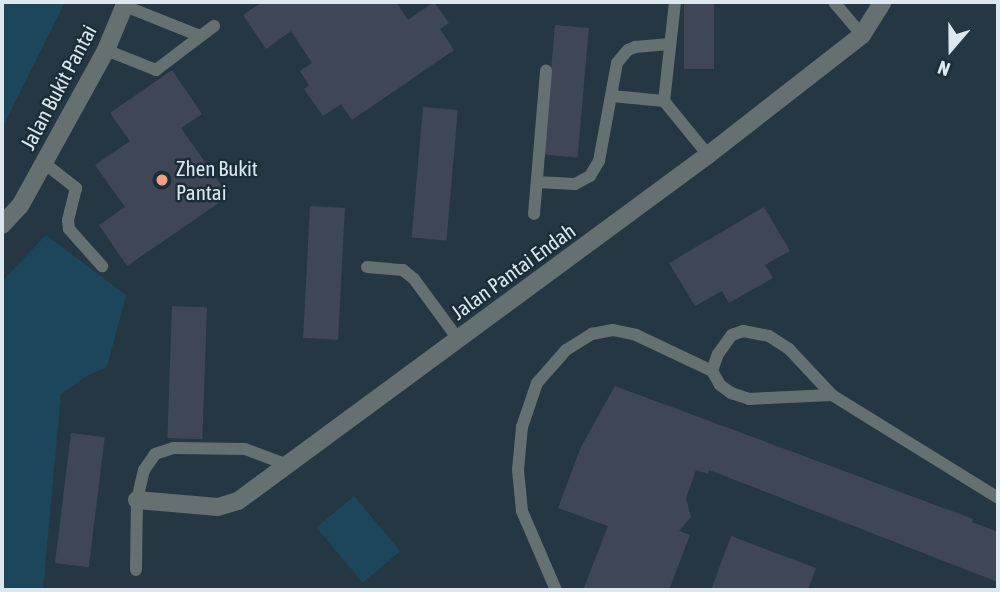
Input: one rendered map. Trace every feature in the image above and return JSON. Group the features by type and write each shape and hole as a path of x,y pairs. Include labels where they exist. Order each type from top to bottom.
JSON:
{"street":[{"name":"Jalan Pantai Endah","path":"137,500 229,506 708,155 862,35 884,2"},
{"name":"Jalan Bukit Pantai","path":"2,225 20,206 106,50 126,4"}],"lane":[{"path":"675,2 664,101 708,155"},
{"path":"834,2 862,35"},
{"path":"126,4 200,36"},
{"path":"106,50 156,70 214,26"},
{"path":"537,181 575,184 590,176 598,161 617,63 628,50 670,44"},
{"path":"534,214 546,71"},
{"path":"612,96 664,101"},
{"path":"44,163 76,188 68,220 69,229 102,266"},
{"path":"367,267 404,270 414,279 458,339"},
{"path":"556,590 522,511 518,470 522,426 537,383 566,350 593,334 613,330 636,335 712,371 720,384 731,393 749,399 832,395"},
{"path":"712,371 718,354 732,335 743,331 757,333 789,349 832,395 998,498"},
{"path":"136,570 137,500 148,461 163,450 250,450 288,465"}],"shaded area":[{"path":"2,2 65,2 2,128"},
{"path":"46,235 126,295 107,367 85,377 61,394 43,590 2,590 2,281"},
{"path":"354,496 400,551 363,583 316,527"}],"building":[{"path":"262,2 396,2 408,20 434,2 449,23 440,29 454,50 352,120 341,104 323,116 304,89 309,85 300,71 312,63 291,31 266,49 243,15"},
{"path":"684,2 714,2 714,69 684,69"},
{"path":"555,25 589,28 578,157 544,155"},
{"name":"Zhen Bukit Pantai","path":"172,70 202,114 181,128 229,196 127,266 99,225 125,207 95,165 130,141 110,113"},
{"path":"423,107 458,110 446,241 412,238"},
{"path":"310,206 345,208 338,340 303,338"},
{"path":"764,207 790,251 765,265 773,278 729,303 722,291 695,306 669,263"},
{"path":"172,306 207,307 202,439 167,438"},
{"path":"615,386 973,519 972,522 998,532 998,582 709,470 708,474 696,470 686,498 691,517 679,531 690,535 669,590 583,590 608,526 558,508 581,447"},
{"path":"71,433 105,437 89,567 55,563"},
{"path":"731,536 816,568 808,590 711,590"}],"place":[{"name":"Zhen Bukit Pantai","path":"162,180"}]}
